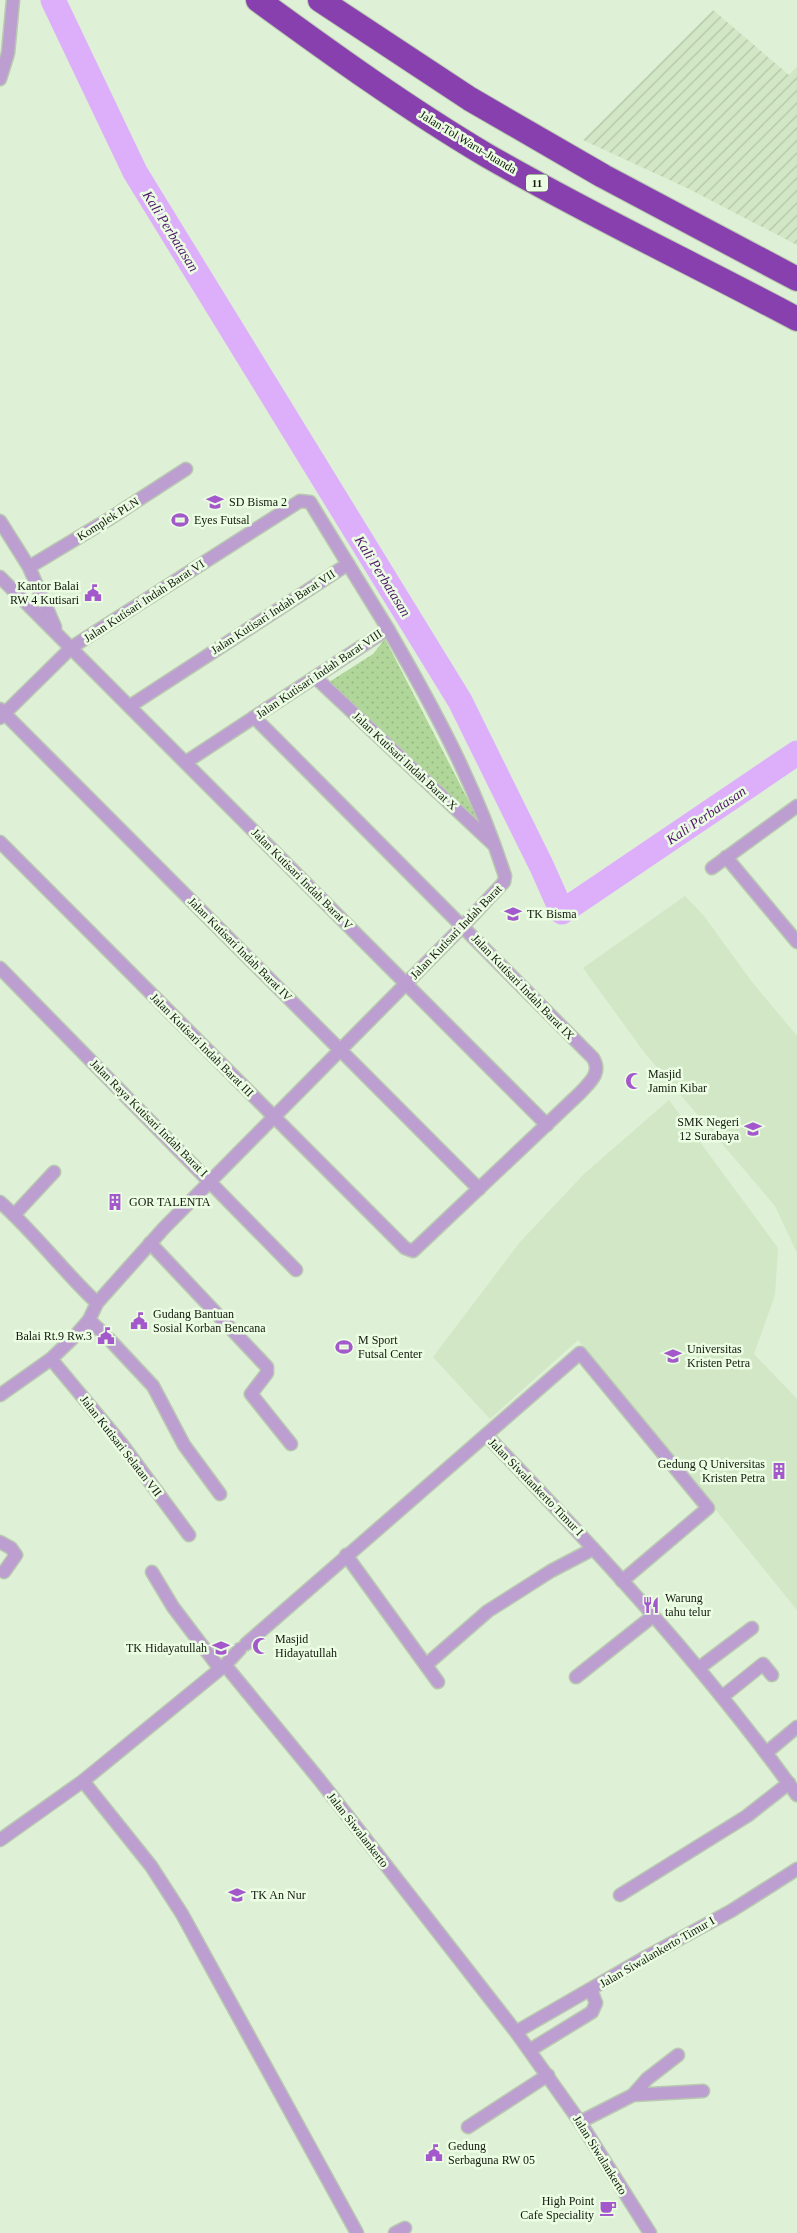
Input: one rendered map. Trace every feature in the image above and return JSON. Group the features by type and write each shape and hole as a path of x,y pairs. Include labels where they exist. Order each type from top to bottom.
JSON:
{"highway":[{"name":"Jalan Tol Waru–Juanda","path":"258,0 413,110 486,155 616,226 797,319"},
{"path":"320,0 487,108 603,176 797,279"}],"street":[{"path":"0,79 5,64 5,34 13,0"},
{"name":"Komplek PLN","path":"29,567 109,519 186,469"},
{"name":"Jalan Kutisari Indah Barat VII","path":"130,706 348,564 312,504 307,501 300,501"},
{"name":"Jalan Kutisari Indah Barat VI","path":"2,713 72,647 300,501"},
{"name":"Jalan Kutisari Indah Barat V","path":"0,521 29,567 58,633"},
{"name":"Jalan Kutisari Indah Barat VIII","path":"186,762 388,629 348,564"},
{"name":"Jalan Kutisari Indah Barat V","path":"0,577 72,647 547,1125"},
{"name":"Jalan Kutisari Indah Barat","path":"150,1243 464,926 505,879 478,799 445,731 388,629"},
{"name":"Jalan Kutisari Indah Barat X","path":"315,677 495,845"},
{"name":"Jalan Kutisari Indah Barat IV","path":"2,713 479,1189"},
{"name":"Jalan Kutisari Indah Barat IX","path":"254,717 464,926 593,1058 596,1064 596,1073 592,1080 547,1125 416,1250 411,1252 405,1248"},
{"path":"712,868 797,806"},
{"name":"Jalan Kutisari Indah Barat III","path":"0,842 405,1248"},
{"path":"726,857 797,942"},
{"name":"Jalan Raya Kutisari Indah Barat I","path":"0,968 296,1270"},
{"path":"14,1215 54,1172"},
{"path":"0,1202 38,1238 69,1277 96,1303"},
{"path":"0,1395 51,1358 89,1320 96,1303 150,1243 267,1367 267,1373 251,1394 291,1444"},
{"path":"89,1320 153,1386 184,1445 220,1494"},
{"path":"486,1435 580,1353 582,1354 708,1507 622,1581"},
{"name":"Jalan Kutisari Selatan VII","path":"51,1358 121,1443 189,1535"},
{"name":"Jalan Siwalankerto Timur I","path":"223,1667 243,1646 346,1555 486,1435 594,1549 699,1668 797,1795"},
{"path":"0,1542 11,1548 16,1555 4,1572"},
{"path":"426,1665 488,1611 551,1571 594,1549"},
{"path":"346,1555 438,1682"},
{"name":"Jalan Siwalankerto","path":"152,1572 173,1607 318,1778 530,2050 580,2122 650,2233"},
{"path":"576,1677 653,1616"},
{"path":"699,1668 752,1628"},
{"path":"722,1696 763,1664 772,1675"},
{"path":"0,1840 82,1781 223,1667"},
{"path":"766,1753 797,1727"},
{"path":"82,1781 151,1866 182,1914 357,2233"},
{"path":"620,1895 747,1816 789,1783"},
{"name":"Jalan Siwalankerto Timur I","path":"516,2032 591,1990 646,1956 731,1911 797,1869"},
{"path":"530,2050 592,2012 596,2003 591,1990"},
{"path":"580,2122 633,2095 647,2079 678,2055"},
{"path":"468,2128 548,2075"},
{"path":"633,2095 703,2091"}],"shaded area":[{"path":"713,10 789,75 797,67 797,245 689,189 583,140"},
{"name":"SMK Negeri 12 Surabaya","path":"685,896 704,916 752,982 797,1036 797,1253 775,1206 644,1052 583,968"},
{"name":"Universitas Kristen Petra","path":"669,1100 778,1248 775,1295 754,1354 797,1399 797,1610 578,1340 490,1419 433,1357 520,1242 584,1174"}],"green space":[{"path":"385,639 480,823 326,684 373,654"}],"waterway":[{"name":"Kali Perbatasan","path":"53,0 135,172 460,701 542,867 562,912 797,753"}],"place":[{"name":"SD Bisma 2","path":"215,502"},
{"name":"Eyes Futsal","path":"180,520"},
{"name":"Kantor Balai RW 4 Kutisari","path":"93,593"},
{"name":"TK Bisma","path":"513,914"},
{"name":"Masjid Jamin Kibar","path":"634,1081"},
{"name":"SMK Negeri 12 Surabaya","path":"753,1129"},
{"name":"GOR TALENTA","path":"115,1202"},
{"name":"Gudang Bantuan Sosial Korban Bencana","path":"139,1321"},
{"name":"Balai Rt.9 Rw.3","path":"106,1336"},
{"name":"M Sport Futsal Center","path":"344,1347"},
{"name":"Universitas Kristen Petra","path":"673,1356"},
{"name":"Gedung Q Universitas Kristen Petra","path":"779,1471"},
{"name":"Warung tahu telur","path":"651,1605"},
{"name":"Masjid Hidayatullah","path":"261,1646"},
{"name":"TK Hidayatullah","path":"221,1648"},
{"name":"TK An Nur","path":"237,1895"},
{"name":"Gedung Serbaguna RW 05","path":"434,2153"},
{"name":"High Point Cafe Speciality","path":"608,2208"}]}
